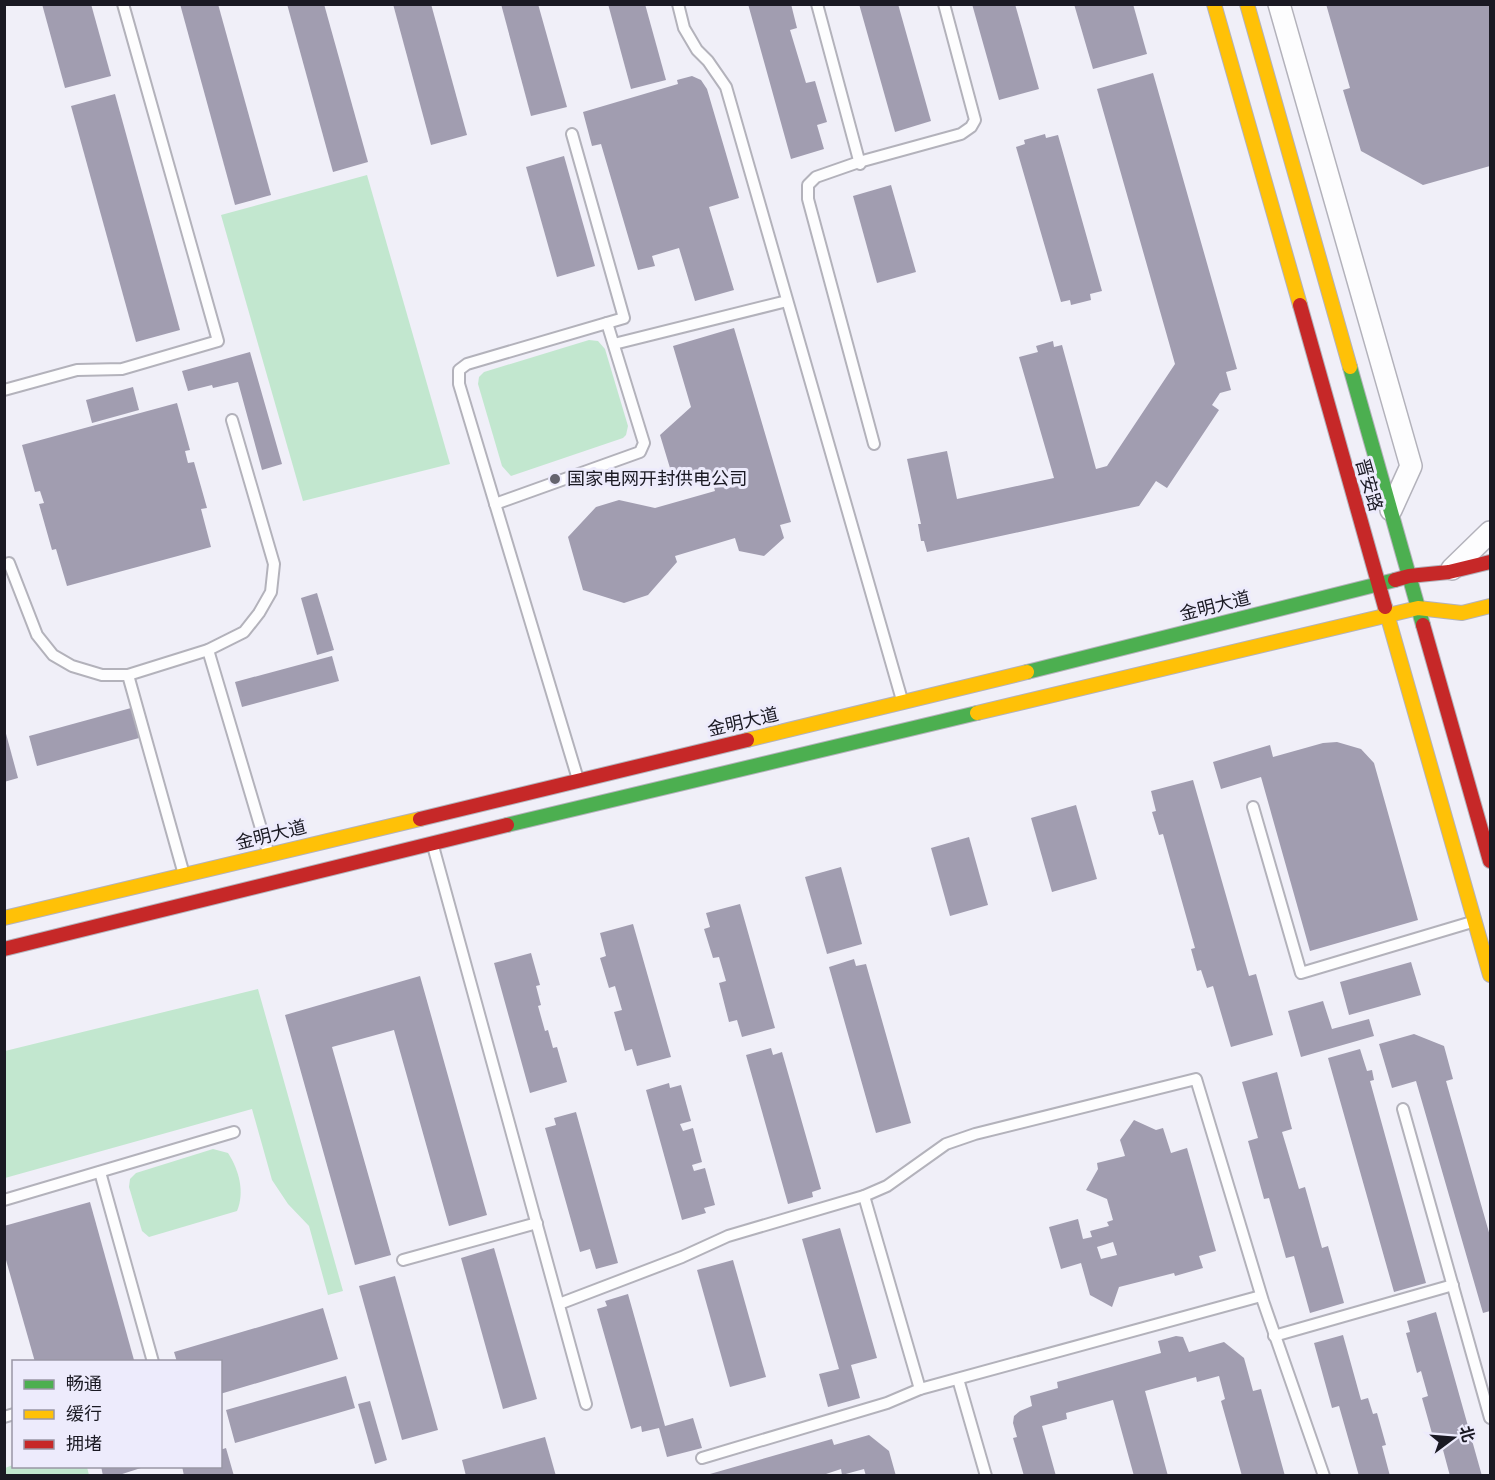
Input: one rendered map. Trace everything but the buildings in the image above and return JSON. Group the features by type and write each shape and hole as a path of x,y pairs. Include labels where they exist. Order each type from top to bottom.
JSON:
{"main road":[{"name":"晋安路","path":"1214,4 1491,975"},
{"name":"晋安路","path":"1247,4 1418,608 1487,835 1491,861"},
{"name":"金明大道","path":"4,918 268,853 903,703 1409,576 1449,572 1491,562"},
{"path":"4,949 432,842 1418,608 1462,613 1491,606"}],"street":[{"path":"1279,4 1412,465 1391,510"},
{"path":"1449,572 1491,532"},
{"path":"1462,613 1491,622"}],"lane":[{"path":"4,390 76,370 122,369 218,341 123,4"},
{"path":"678,4 684,28 697,50 708,61 726,87 903,703"},
{"path":"817,4 860,163"},
{"path":"874,444 808,199 808,185 816,177 961,134 971,127 975,120 944,4"},
{"path":"572,134 624,318 467,364 459,370 459,384 578,780"},
{"path":"614,344 787,301"},
{"path":"495,504 640,452 644,443 607,323"},
{"path":"9,563 37,635 53,655 72,666 102,675 128,675 208,650 244,632 259,613 271,592 274,564 232,420"},
{"path":"208,650 268,853"},
{"path":"128,675 184,875"},
{"path":"1252,807 1301,973 1475,921"},
{"path":"432,842 586,1404"},
{"path":"559,1304 682,1257 728,1236 864,1196 887,1186 946,1144 975,1134 1196,1080 1261,1296 1324,1476"},
{"path":"1403,1109 1491,1418"},
{"path":"4,1200 234,1132"},
{"path":"100,1172 152,1360"},
{"path":"864,1196 920,1389"},
{"path":"403,1260 537,1223"},
{"path":"1274,1336 1453,1285"},
{"path":"702,1458 887,1403 920,1389 1261,1296"},
{"path":"958,1379 986,1476"}],"green space":[{"path":"367,175 450,464 303,501 221,215"},
{"path":"589,340 598,341 605,349 628,426 626,435 623,438 511,476 502,466 478,384 479,377 484,372"},
{"path":"258,989 343,1291 328,1295 309,1226 288,1204 272,1180 252,1109 5,1178 5,1051"},
{"path":"213,1149 228,1153 235,1167 241,1189 237,1211 149,1237 142,1231 129,1187 130,1179 136,1173"},
{"path":"12,1465 12,1468 87,1468 89,1475 5,1475 5,1468"}],"traffic: fast":[{"path":"1350,367 1423,625"},
{"path":"1027,672 1395,580"},
{"path":"507,825 977,713"}],"traffic: slow":[{"path":"1214,4 1300,305"},
{"path":"1247,4 1350,367"},
{"path":"977,713 1418,608 1462,613 1490,606"},
{"path":"1385,607 1490,975"},
{"path":"747,740 1027,672"},
{"path":"4,918 420,819"}],"traffic: jam":[{"path":"1300,305 1385,607"},
{"path":"1395,580 1409,576 1449,572 1490,562"},
{"path":"1423,625 1490,861"},
{"path":"420,819 747,740"},
{"path":"4,949 507,825"}],"place":[{"name":"国家电网开封供电公司","path":"555,479"}]}
